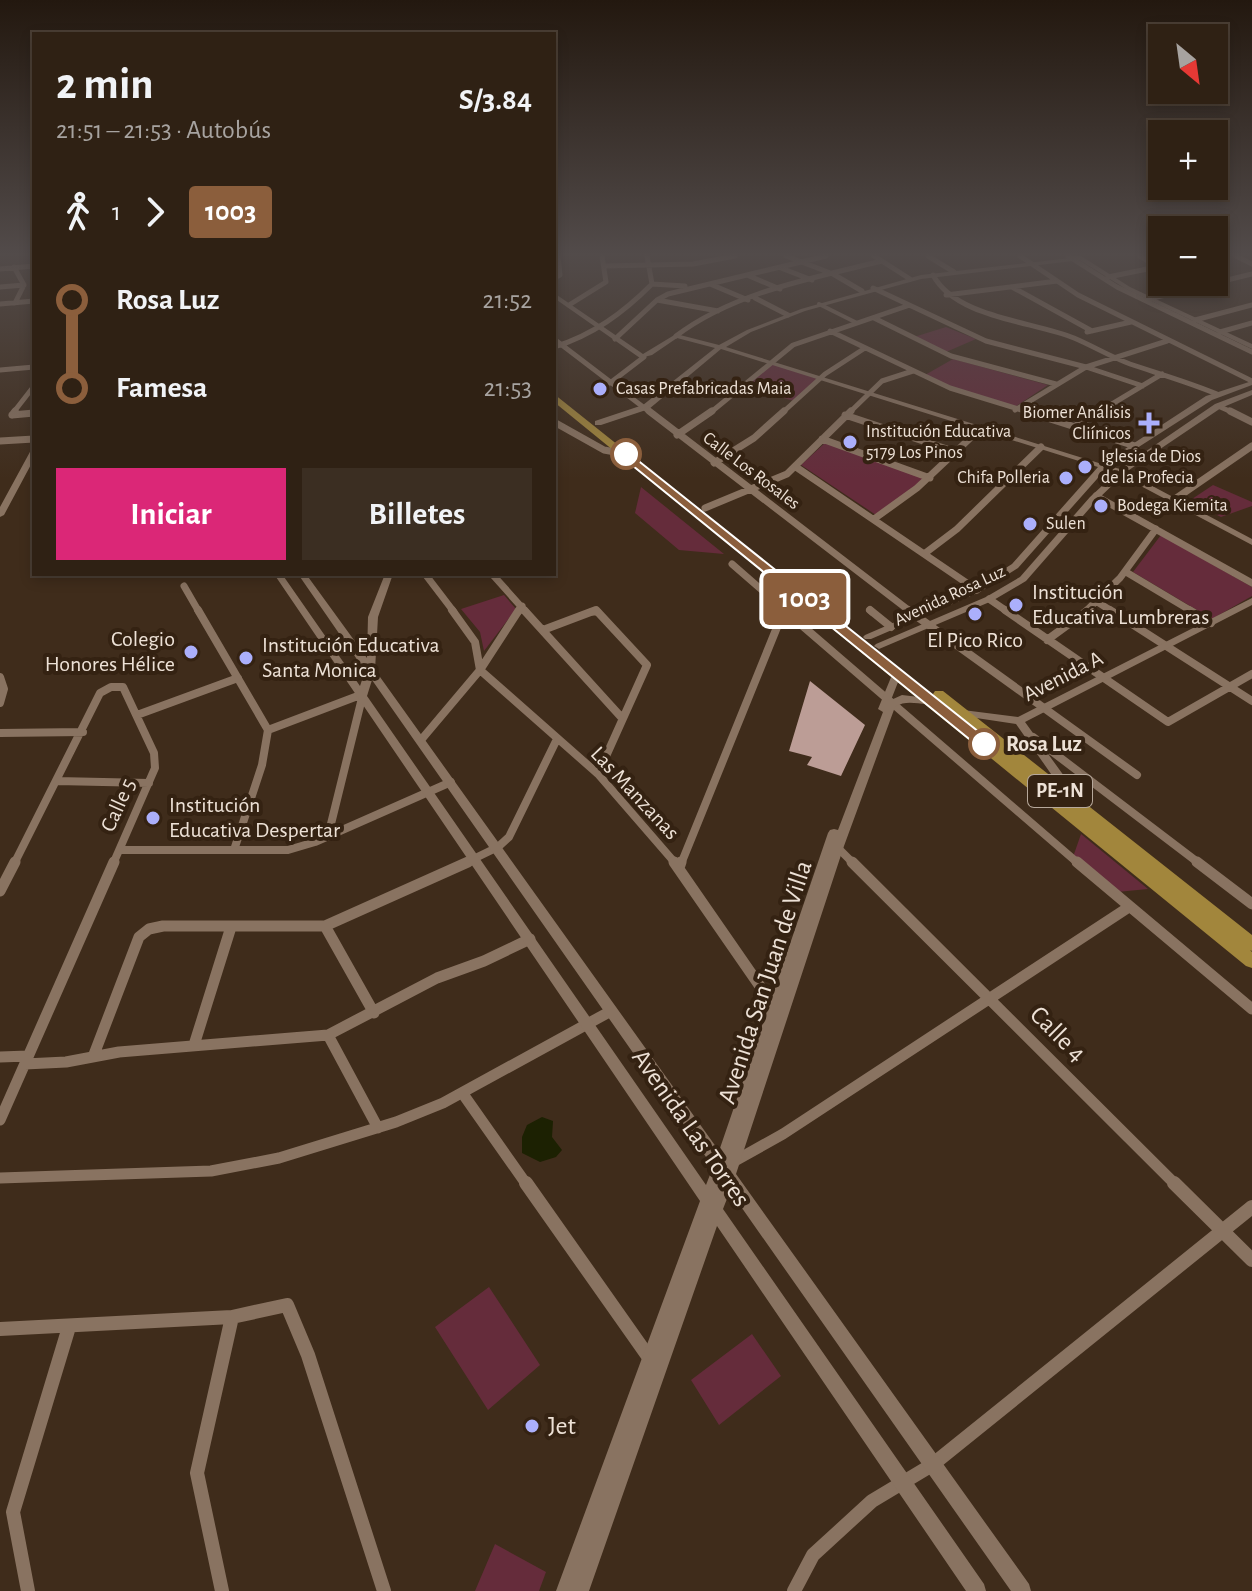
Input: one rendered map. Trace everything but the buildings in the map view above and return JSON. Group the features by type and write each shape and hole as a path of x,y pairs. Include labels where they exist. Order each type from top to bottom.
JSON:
{"highway":[{"name":"PE-1N","path":"556,389 1252,944"},
{"name":"PE-1N","path":"556,399 1252,961"}],"main road":[{"path":"1216,330 1252,350"}],"street":[{"path":"556,346 583,339 595,330"},
{"path":"604,330 644,357"},
{"path":"615,339 624,330"},
{"path":"610,383 686,330"},
{"path":"598,423 643,409 720,347 751,330"},
{"path":"899,330 951,356 1056,384"},
{"path":"962,330 986,341 1086,367 1143,386"},
{"path":"1046,330 1072,337 1113,356 1217,394"},
{"path":"1072,337 1095,330"},
{"path":"1147,330 1252,382"},
{"path":"1210,330 1252,350"},
{"path":"1220,332 1226,330"},
{"path":"677,435 696,425 793,345 830,331 950,388 1135,446"},
{"path":"676,336 1121,472 1252,542"},
{"name":"Calle Los Rosales","path":"556,340 916,616 1137,775"},
{"path":"1015,410 1086,367 1167,341"},
{"path":"714,463 746,445 839,361 865,348"},
{"path":"1,371 32,367"},
{"path":"705,508 750,491 796,467 867,393 882,381 913,371"},
{"path":"1074,427 1162,374"},
{"name":"Avenida Rosa Luz","path":"874,642 891,627 977,590 1015,566 1104,466 1217,394 1252,382"},
{"path":"32,389 12,415 32,413"},
{"name":"Avenida Rosa Luz","path":"874,642 930,625 989,599 1035,569 1096,496 1121,472 1218,406 1252,392"},
{"path":"1218,406 1252,422"},
{"path":"845,415 956,452"},
{"path":"556,423 609,453 626,454"},
{"path":"874,519 899,504 930,478 981,428"},
{"path":"0,441 32,439"},
{"path":"822,439 930,478"},
{"path":"924,554 957,529 1041,447"},
{"path":"1175,499 1251,447"},
{"path":"0,515 32,456"},
{"path":"796,467 977,590"},
{"path":"0,495 11,494"},
{"path":"1096,496 1252,583"},
{"path":"1047,640 1099,603 1126,572 1156,529"},
{"path":"732,564 889,703 1252,1009"},
{"path":"1126,572 1211,623"},
{"name":"Avenida Las Torres","path":"279,576 977,1591"},
{"name":"Avenida Las Torres","path":"303,576 498,847 611,1011 727,1168 1022,1591"},
{"path":"328,836 371,668 373,617 388,576"},
{"path":"427,576 474,638 481,658 480,670"},
{"path":"494,576 622,718"},
{"path":"184,586 268,730 262,765 234,850"},
{"path":"989,599 1168,722 1252,674"},
{"name":"Avenida A","path":"1021,726 1045,707 1252,601"},
{"path":"1099,603 1252,701"},
{"path":"421,740 480,670 522,606"},
{"path":"543,630 596,610 646,662 647,668 598,774"},
{"path":"679,868 784,610"},
{"path":"870,610 891,627"},
{"name":"Las Manzanas","path":"480,670 598,774 679,868 778,1008"},
{"name":"Avenida San Juan de Villa","path":"565,1591 727,1168 834,844 889,703 897,672"},
{"path":"0,677 4,689 0,703"},
{"path":"137,715 238,678"},
{"name":"Calle 5","path":"0,891 83,732 100,693 111,687 126,689 154,753 155,768 0,1120"},
{"path":"268,730 363,694"},
{"path":"889,703 909,697 933,702"},
{"name":"Avenida A","path":"963,713 1021,726 1068,790 1071,800"},
{"path":"1021,726 1252,904"},
{"path":"0,733 83,732"},
{"path":"93,1057 142,934 152,927 325,926 475,859 498,847 509,837 557,739"},
{"path":"57,781 149,783"},
{"path":"120,850 288,850 328,836 451,782"},
{"name":"Calle 4","path":"834,844 1252,1260"},
{"path":"727,1168 1129,907"},
{"path":"325,926 374,1013"},
{"path":"194,1045 231,927"},
{"path":"0,1057 66,1062 194,1045 328,1035 437,978 484,961 530,939"},
{"path":"0,1178 236,1168 378,1128 463,1094 611,1011"},
{"path":"328,1035 378,1128"},
{"path":"463,1094 655,1362"},
{"path":"794,1591 813,1555 872,1501 932,1465 1252,1207"},
{"path":"0,1329 232,1317 287,1305 308,1355 384,1591"},
{"path":"222,1591 197,1473 232,1317"},
{"path":"28,1591 13,1512 69,1327"},
{"name":"Avenida San Juan de Villa","path":"580,1591 655,1362"}],"shaded area":[{"path":"936,330 954,330 976,339 946,352 914,337"},
{"path":"953,359 1048,385 1015,407 948,386 925,375"},
{"path":"771,363 819,378 794,401 744,387"},
{"path":"826,442 926,478 876,515 801,465"},
{"path":"1213,485 1252,502 1252,506 1221,517 1189,501"},
{"path":"641,487 724,554 679,550 635,513"},
{"path":"1161,535 1252,587 1252,596 1212,619 1133,572"},
{"path":"504,595 516,609 484,651 480,632 461,609"},
{"path":"1081,834 1148,889 1117,892 1073,857"},
{"path":"542,1117 553,1121 552,1137 562,1150 556,1157 540,1162 522,1153 522,1137 527,1125"},
{"path":"489,1287 540,1365 488,1410 435,1327"},
{"path":"752,1334 781,1376 719,1425 691,1380"},
{"path":"495,1544 546,1572 539,1591 475,1591"}],"bus line":[{"name":"1003","path":"626,454 984,744"}],"place":[{"name":"Casas Prefabricadas Maia","path":"600,389"},
{"name":"Biomer Análisis Cliínicos","path":"1149,423"},
{"name":"Institución Educativa 5179 Los Pinos","path":"850,442"},
{"name":"Iglesia de Dios de la Profecia","path":"1085,467"},
{"name":"Chifa Polleria","path":"1066,478"},
{"name":"Bodega Kiemita","path":"1101,506"},
{"name":"Sulen","path":"1030,524"},
{"name":"Institución Educativa Lumbreras","path":"1016,605"},
{"name":"El Pico Rico","path":"975,614"},
{"name":"Colegio Honores Hélice","path":"191,652"},
{"name":"Institución Educativa Santa Monica","path":"246,658"},
{"name":"Rosa Luz","path":"984,744"},
{"name":"Institución Educativa Despertar","path":"153,818"},
{"name":"Jet","path":"532,1426"}]}
